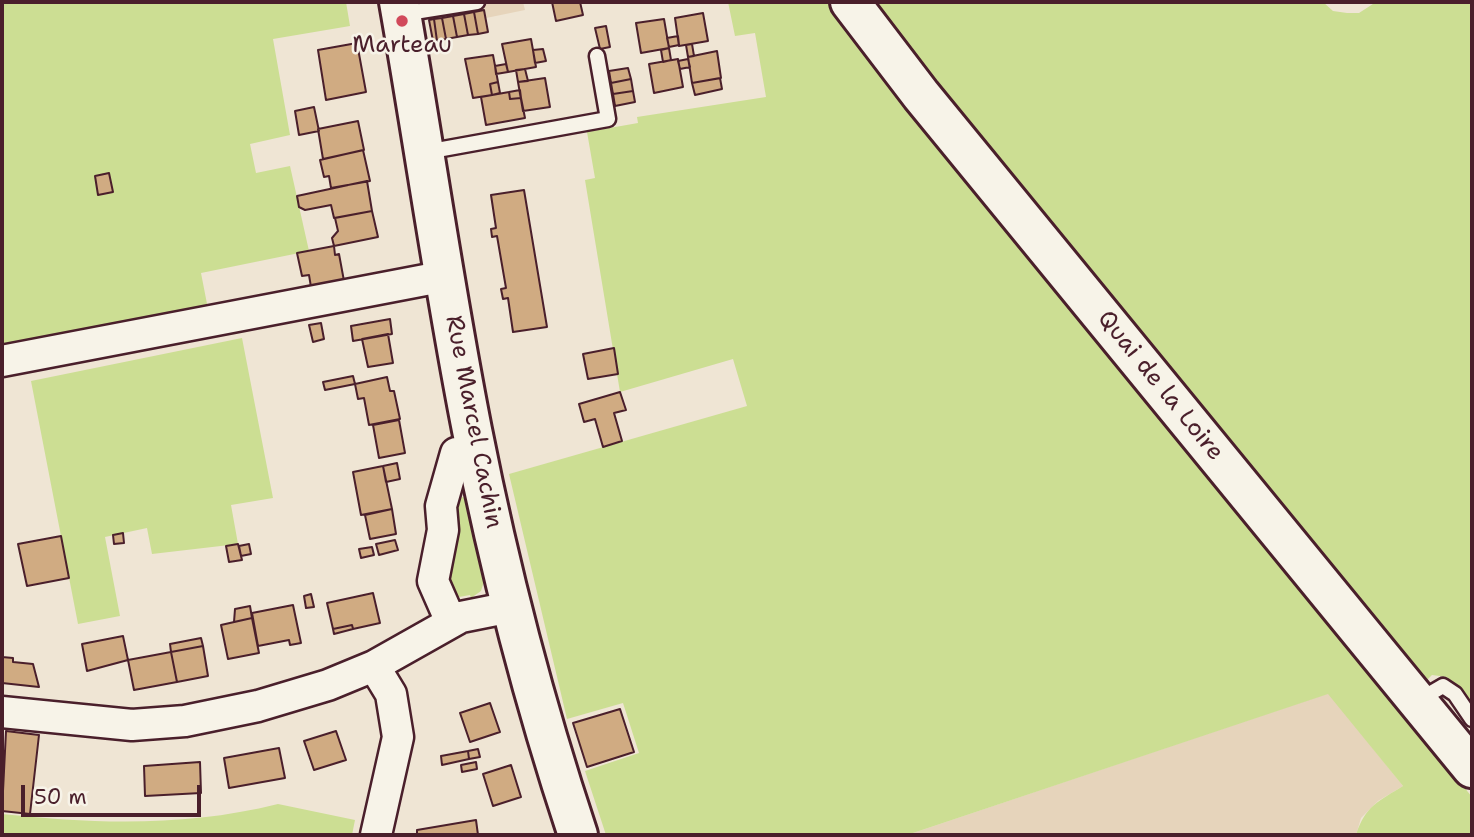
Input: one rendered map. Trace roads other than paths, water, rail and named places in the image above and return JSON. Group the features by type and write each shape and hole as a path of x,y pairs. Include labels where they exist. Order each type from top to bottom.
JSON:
{"main road":[{"name":"Quai de la Loire","path":"850,2 938,116 1472,768"},
{"name":"Rue Marcel Cachin","path":"400,8 471,428 511,607 550,749 578,835"}],"street":[{"path":"2,361 446,276"},
{"path":"451,622 433,581 443,530 441,506 456,453"},
{"path":"2,712 132,725 185,720 258,706 328,685 374,666 469,614 511,607"},
{"path":"374,666 391,694 398,737 376,835"}],"lane":[{"path":"400,8 477,2"},
{"path":"425,152 608,119 597,56"},
{"path":"1418,701 1443,686 1455,694 1472,719"}],"place":[{"name":"Marteau","path":"402,21"}]}
